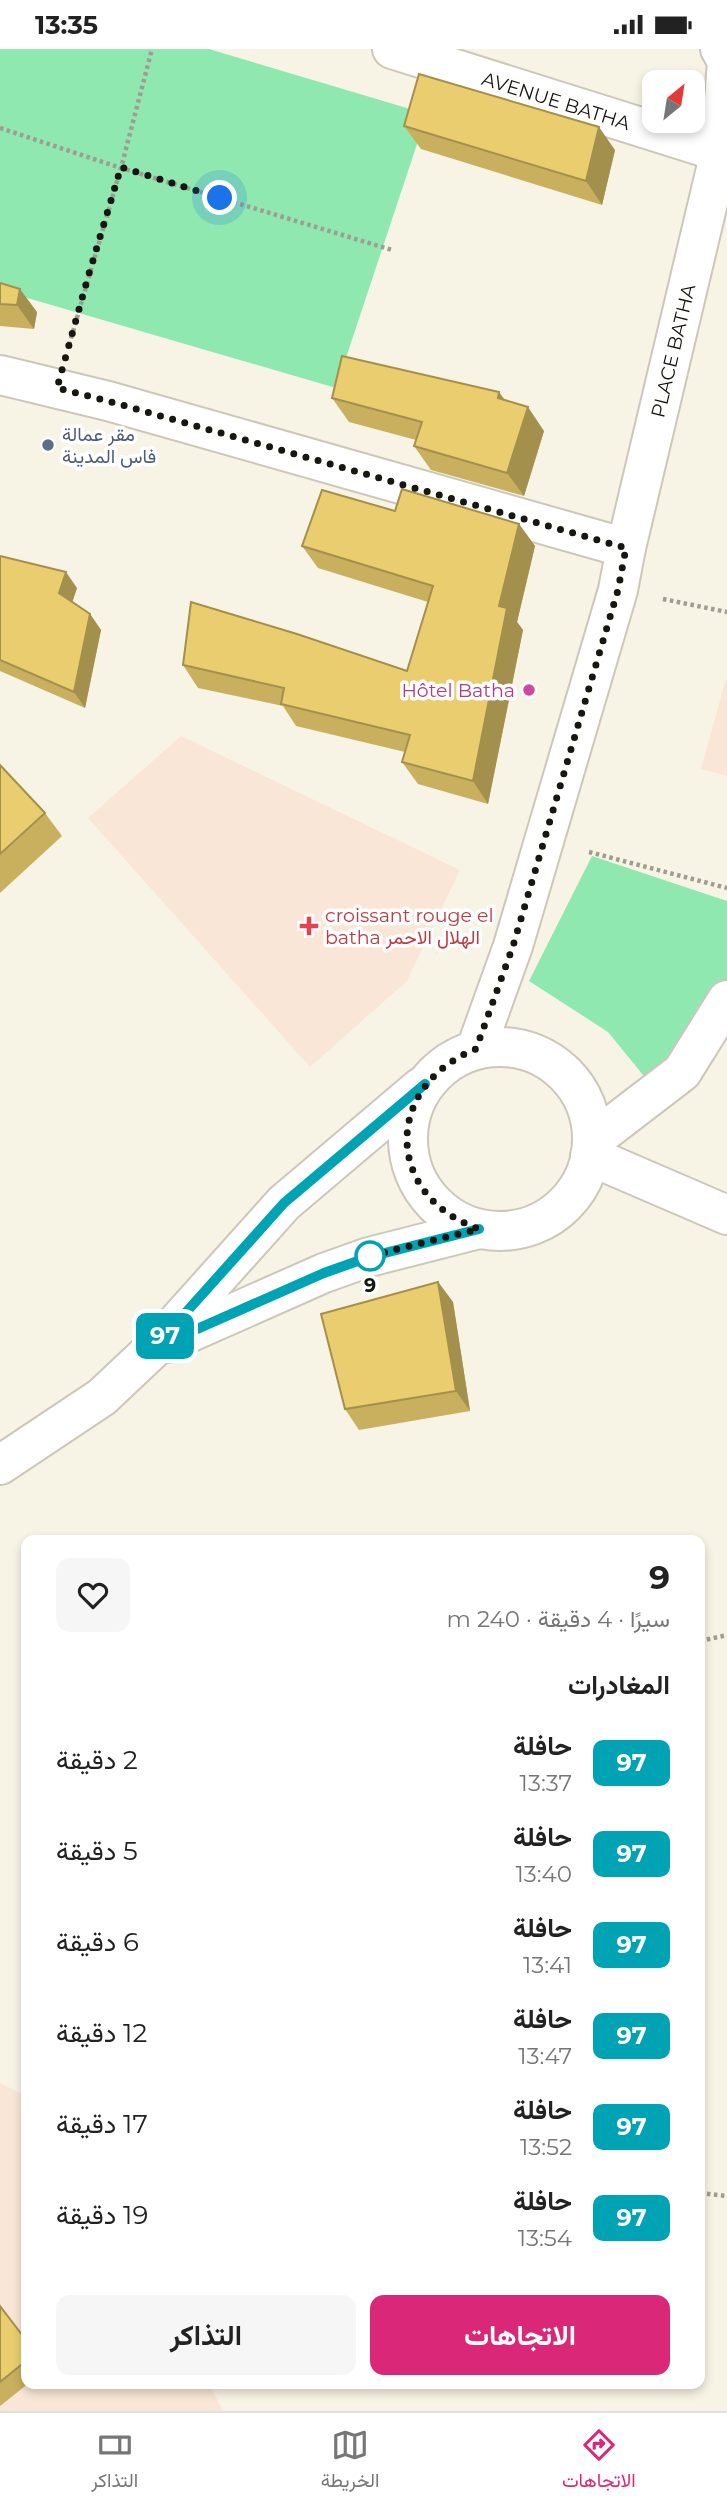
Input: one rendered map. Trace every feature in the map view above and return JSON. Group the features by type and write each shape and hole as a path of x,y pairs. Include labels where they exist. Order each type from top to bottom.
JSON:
{"street":[{"name":"AVENUE BATHA","path":"392,49 720,152"},
{"name":"PLACE BATHA","path":"626,548 720,152 727,61 720,49"},
{"path":"0,375 108,401 626,548 618,590 545,841 513,946 476,1049"},
{"path":"591,1149 682,1072 727,1000"},
{"path":"0,1465 102,1397 154,1348 284,1203 425,1084 447,1062 476,1049 522,1049 551,1062 582,1096 591,1126 591,1149 579,1185 570,1198 549,1217 515,1229 479,1229 369,1257 324,1273 154,1348"},
{"path":"425,1084 416,1099 408,1126 408,1153 413,1171 432,1202 446,1214 479,1229"},
{"path":"591,1149 727,1215"}],"path":[{"path":"57,388 152,49"},
{"path":"0,128 393,250"},
{"path":"618,590 727,612"},
{"path":"545,841 727,888"},
{"path":"705,1640 727,1635"},
{"path":"705,2194 727,2196"}],"shaded area":[{"path":"727,675 727,776 701,769"},
{"name":"croissant rouge el batha الهلال الاحمر","path":"181,736 460,870 407,981 310,1067 88,818"},
{"path":"0,2083 21,2094 21,2389 212,2389 223,2411 0,2411"}],"green space":[{"path":"0,49 209,49 427,114 336,388 0,290"},
{"path":"592,856 727,901 727,984 652,1086 608,1032 529,981"}],"building":[{"path":"419,74 599,127 586,181 404,126"},
{"path":"0,283 20,289 17,305 0,304"},
{"path":"342,356 499,392 498,398 528,407 507,473 414,446 422,422 332,398"},
{"path":"402,489 519,524 499,606 507,608 473,781 402,762 410,735 281,704 284,688 183,665 191,602 407,671 433,586 302,546 322,490 395,511"},
{"path":"0,556 66,572 59,593 90,614 74,692 0,660"},
{"path":"0,765 45,813 0,854"},
{"path":"438,1282 456,1391 345,1409 321,1314"},
{"path":"0,2306 21,2333 21,2365 0,2382"}],"bus line":[{"name":"97","path":"425,1084 284,1203 154,1348 324,1273 369,1257 479,1229"}],"place":[{"name":"مقر عمالة فاس المدينة","path":"48,445"},
{"name":"Hôtel Batha","path":"529,690"},
{"name":"croissant rouge el batha الهلال الاحمر","path":"309,926"},
{"name":"9","path":"370,1256"}],"route":[{"path":"220,198 121,167 57,388 626,548 618,590 545,841 513,946 476,1049 447,1062 435,1073 416,1099 410,1117 408,1153 421,1187 432,1202 446,1214 479,1229 370,1256"}]}
